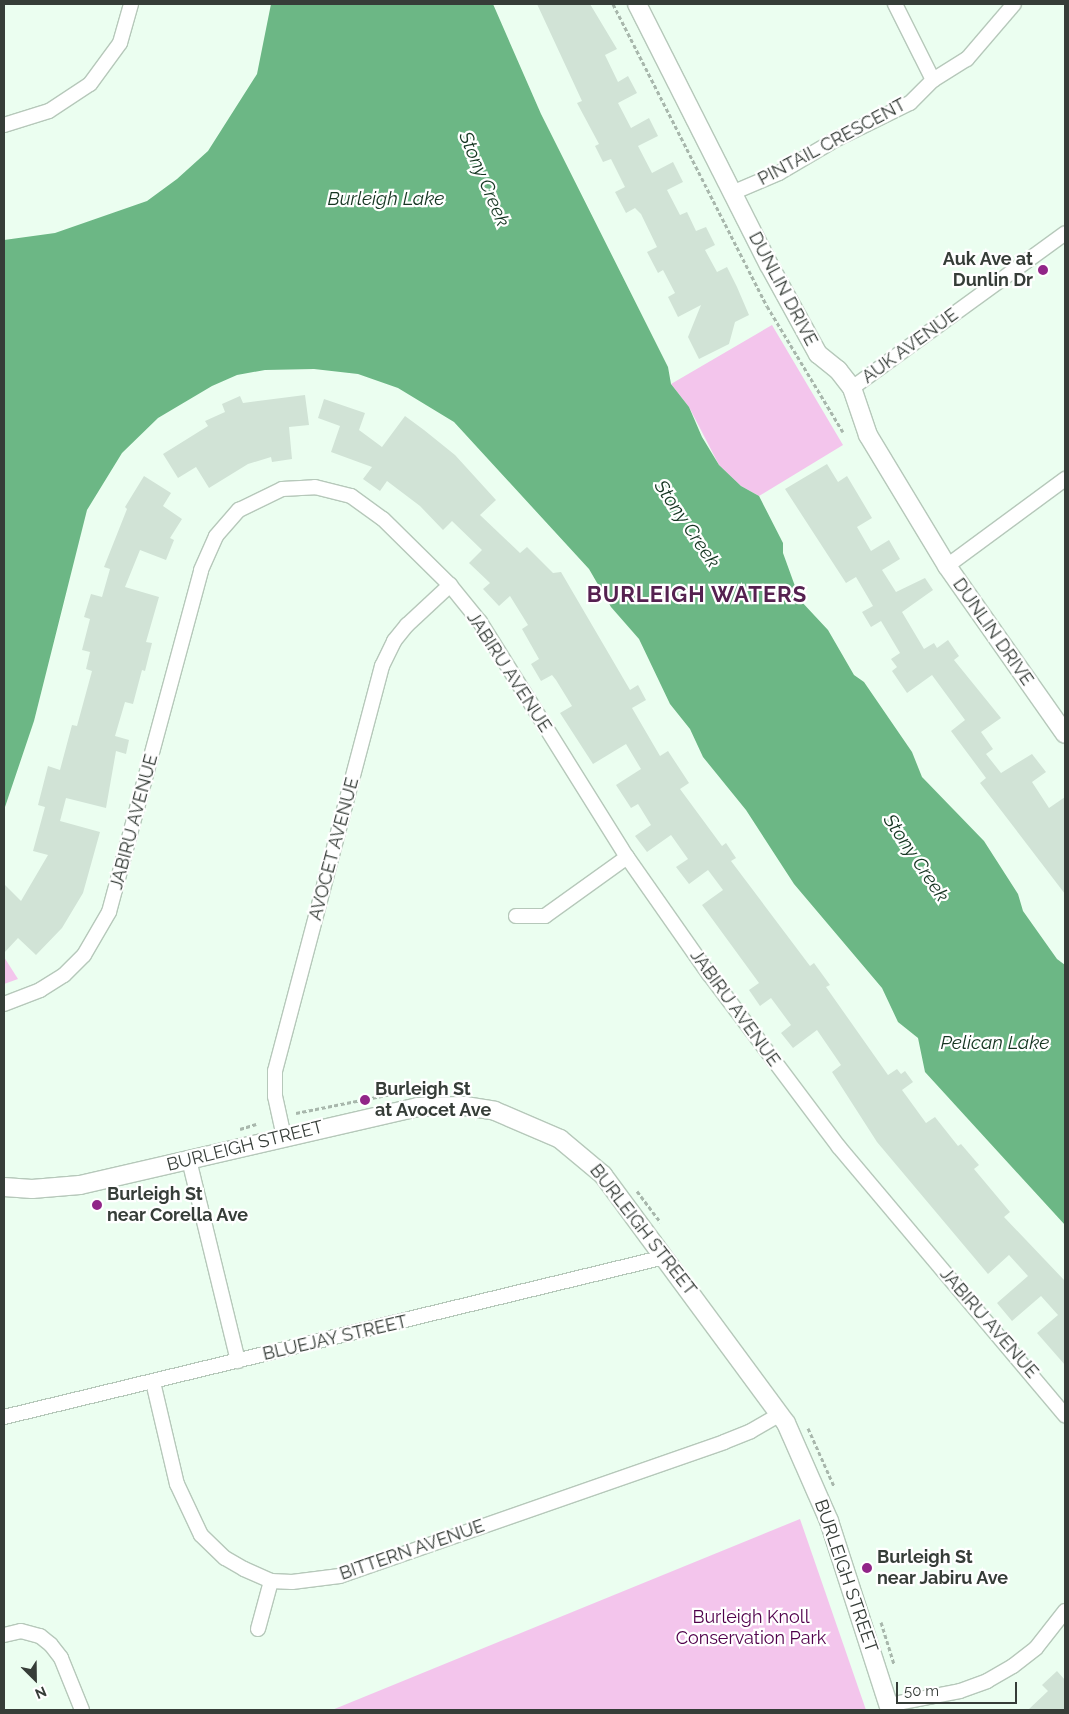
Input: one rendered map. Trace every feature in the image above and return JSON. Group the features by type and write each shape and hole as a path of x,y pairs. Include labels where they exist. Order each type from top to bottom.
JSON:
{"street":[{"path":"4,125 49,111 90,84 120,43 131,4"},
{"name":"DUNLIN DRIVE","path":"637,4 732,193 818,354 838,370 852,388 868,434 947,566 1063,725"},
{"path":"895,4 933,80"},
{"name":"PINTAIL CRESCENT","path":"732,193 779,172 835,140 910,103 933,80 968,59 1014,4"},
{"name":"AUK AVENUE","path":"852,388 1065,233"},
{"path":"947,566 1065,479"},
{"name":"JABIRU AVENUE","path":"4,1004 40,990 64,975 84,955 109,912 206,553 227,521 250,502 282,490 301,486 334,490 362,502 383,519 450,585 480,622 627,857 709,974 839,1147 1065,1415"},
{"name":"AVOCET AVENUE","path":"284,1136 275,1096 275,1071 382,666 394,641 407,625 450,585"},
{"path":"516,916 545,916 627,857"},
{"name":"BURLEIGH STREET","path":"4,1187 32,1189 80,1185 284,1136 418,1107 465,1106 495,1111 560,1139 583,1156 603,1176 780,1414 803,1456 829,1521 889,1707"},
{"path":"188,1160 238,1361"},
{"name":"BLUEJAY STREET","path":"4,1417 665,1257"},
{"name":"BITTERN AVENUE","path":"153,1382 177,1484 190,1517 201,1535 225,1558 271,1581 301,1582 340,1576 724,1442 750,1431 780,1414"},
{"path":"258,1629 271,1581"},
{"path":"889,1707 960,1691 987,1681 1013,1666 1036,1648 1065,1611"},
{"path":"4,1635 21,1631 40,1636 51,1645 61,1658 82,1710"}],"path":[{"path":"613,4 767,306 843,432"},
{"path":"296,1113 419,1089"},
{"path":"233,1131 256,1124"},
{"path":"636,1189 665,1228"},
{"path":"806,1424 835,1490"},
{"path":"879,1618 896,1670"}],"green space":[{"path":"772,325 843,445 759,496 741,486 719,465 689,407 671,384"},
{"path":"4,957 18,979 4,984"},
{"name":"Burleigh Knoll Conservation Park","path":"800,1519 866,1710 332,1710"}],"water":[{"name":"Burleigh Lake","path":"271,4 493,4 541,114 668,367 671,384 689,407 702,437 719,465 741,486 759,496 783,543 783,553 800,600 828,630 854,675 864,682 912,752 922,777 984,841 1018,894 1023,911 1057,959 1065,965 1065,1225 925,1072 918,1038 898,1022 882,988 794,884 746,810 703,757 690,729 670,704 639,639 611,607 589,569 454,422 398,388 358,374 314,369 265,370 237,375 212,386 158,418 122,453 87,510 34,721 4,810 4,240 55,233 147,201 177,179 208,151 257,74"}],"building":[{"path":"537,4 590,4 617,49 605,55 618,82 628,76 637,93 618,103 631,128 649,118 658,136 638,146 652,173 673,162 683,182 667,190 680,215 687,212 696,231 706,227 715,245 705,250 717,272 727,267 749,315 735,322 729,344 699,359 688,337 701,305 678,317 668,297 675,293 663,270 658,273 647,252 657,247 641,214 635,208 626,213 615,192 625,187 611,159 603,162 595,146 599,144 577,103 582,101"},
{"path":"305,395 309,425 289,427 292,459 272,462 271,457 248,464 209,488 196,467 178,478 163,454 208,426 205,421 225,412 222,404 240,396 243,403"},
{"path":"324,399 365,413 359,430 382,447 405,416 455,455 496,500 480,515 520,553 527,547 553,573 561,572 630,690 638,685 646,700 632,708 660,756 668,751 689,783 680,789 722,846 726,843 736,858 731,861 810,966 814,963 830,985 826,987 888,1075 897,1069 901,1074 905,1071 913,1082 902,1090 926,1123 935,1117 958,1146 961,1144 979,1165 974,1169 1010,1212 1004,1217 1065,1281 1065,1365 1037,1333 1058,1315 1041,1296 1012,1321 997,1303 1028,1276 1009,1255 988,1274 877,1142 832,1072 841,1065 817,1030 793,1048 781,1033 791,1025 771,998 760,1006 749,990 759,983 702,905 723,890 708,870 689,884 676,867 688,859 671,835 647,852 635,836 651,825 638,804 631,808 616,785 641,769 626,744 593,764 560,713 572,706 556,680 552,675 541,681 531,664 539,659 522,629 528,625 510,596 499,606 483,589 490,583 469,563 482,550 452,521 443,530 420,506 387,481 380,491 363,479 372,467 331,452 340,426 318,418"},
{"path":"827,464 838,482 847,476 872,518 857,527 871,551 889,540 900,559 882,570 896,592 925,578 933,590 902,612 924,649 934,643 937,648 948,640 959,656 954,660 1001,718 981,732 993,749 986,754 1001,773 1032,754 1046,772 1032,782 1049,808 1065,797 1065,894 980,783 986,778 951,731 965,720 932,675 907,693 892,671 897,667 891,659 900,653 881,621 871,627 862,612 873,606 856,577 846,583 785,489"},
{"path":"144,476 171,493 163,506 182,519 170,538 174,540 166,560 140,550 125,587 159,597 146,642 152,643 145,671 142,670 133,704 125,702 115,736 129,740 126,754 116,751 106,808 66,798 60,821 100,832 83,893 62,928 36,955 18,938 4,953 4,884 21,901 48,855 33,851 45,807 38,805 48,766 60,770 72,725 77,726 92,671 86,669 90,652 82,650 90,619 84,617 91,594 102,597 110,569 104,567 127,509 125,507"},
{"path":"1057,1671 1065,1680 1065,1710 1028,1710 1048,1691 1042,1685"}],"place":[{"name":"Auk Ave at Dunlin Dr","path":"1043,270"},
{"name":"Burleigh St at Avocet Ave","path":"365,1100"},
{"name":"Burleigh St near Corella Ave","path":"97,1205"},
{"name":"Burleigh St near Jabiru Ave","path":"867,1568"}],"district":[{"name":"BURLEIGH WATERS","path":"697,595"}],"water label":[{"name":"Stony Creek","path":"484,179"},
{"name":"Stony Creek","path":"687,524"},
{"name":"Stony Creek","path":"916,858"},
{"name":"Pelican Lake","path":"995,1043"}]}
